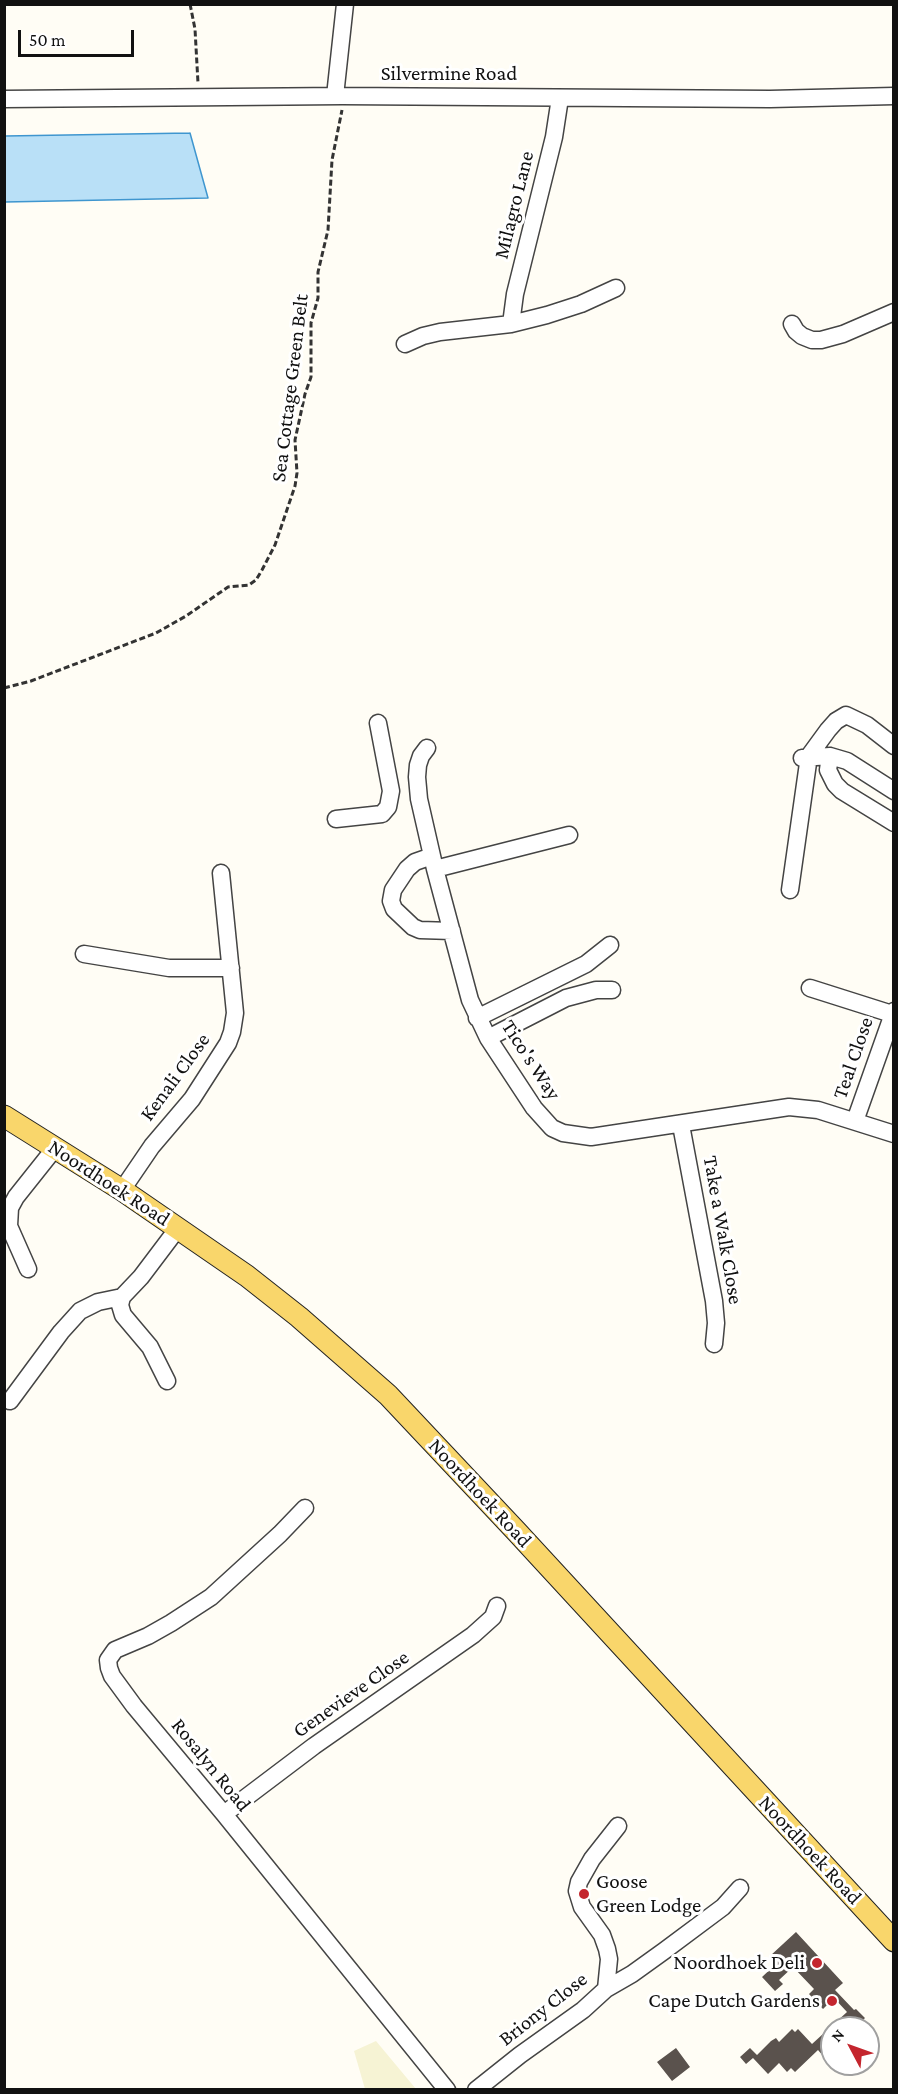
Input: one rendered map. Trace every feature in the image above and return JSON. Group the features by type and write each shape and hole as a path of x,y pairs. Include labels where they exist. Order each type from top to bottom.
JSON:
{"main road":[{"name":"Noordhoek Road","path":"4,1116 122,1190 247,1276 299,1317 387,1395 894,1941"}],"street":[{"path":"338,96 345,4"},
{"name":"Silvermine Road","path":"4,99 338,96 770,99 894,96"},
{"name":"Milagro Lane","path":"511,324 515,294 554,137 560,98"},
{"path":"405,344 440,332 511,324 581,304 616,288"},
{"path":"792,324 802,336 812,340 821,340 843,334 894,312"},
{"path":"790,890 804,757 836,721 846,715 867,725 894,746"},
{"path":"336,819 382,814 391,802 378,723"},
{"name":"Tico's Way","path":"427,748 418,765 418,788 433,862 477,1018 544,1120 563,1133 591,1137 789,1107 819,1110 894,1134"},
{"path":"804,757 830,756 847,761 894,791"},
{"path":"830,756 828,771 835,784 842,791 894,823"},
{"path":"391,791 418,788"},
{"path":"452,931 420,930 394,909 391,901 393,890 407,868 415,862 433,862 569,835"},
{"name":"Kenali Close","path":"122,1190 152,1146 192,1099 228,1043 235,1022 221,873"},
{"path":"477,1018 586,964 610,945"},
{"path":"84,954 169,968 231,968"},
{"path":"810,988 893,1013"},
{"path":"488,1038 566,998 596,990 612,990"},
{"name":"Teal Close","path":"855,1121 893,1013"},
{"name":"Take a Walk Close","path":"681,1125 714,1301 716,1323 714,1344"},
{"path":"28,1269 9,1226 10,1208 16,1197 55,1148"},
{"path":"167,1381 150,1347 123,1315 120,1305 122,1297 141,1277 178,1228"},
{"path":"10,1401 61,1332 80,1311 98,1302 122,1297"},
{"name":"Rosalyn Road","path":"305,1508 211,1597 148,1636 115,1650 108,1660 112,1676 134,1706 447,2090"},
{"name":"Genevieve Close","path":"224,1814 314,1746 473,1635 493,1617 497,1606"},
{"name":"Briony Close","path":"476,2090 583,2010 606,1989 609,1959 607,1949 602,1935 582,1906 577,1891 579,1882 592,1859 618,1826"},
{"path":"606,1989 632,1974 723,1907 740,1888"}],"path":[{"path":"190,4 195,29 199,97"},
{"name":"Sea Cottage Green Belt","path":"4,687 31,681 156,633 186,616 228,586 249,585 256,580 262,570 275,545 296,486 295,440 311,377 310,323 318,297 318,272 328,230 332,160 342,115 338,96"}],"shaded area":[{"path":"376,2041 416,2089 365,2089 354,2051"}],"water":[{"path":"190,133 208,198 5,202 5,136"}],"building":[{"path":"796,1932 843,1983 835,1990 863,2016 843,2016 847,2012 834,1998 823,2009 809,1994 814,1989 793,1967 779,1980 783,1984 775,1991 762,1977 777,1963 770,1956"},
{"path":"792,2029 795,2032 798,2029 812,2044 820,2037 820,2052 818,2050 795,2072 791,2068 787,2072 779,2063 768,2074 753,2058 746,2064 740,2057 750,2048 757,2055 771,2041 776,2038 779,2042"},
{"path":"676,2048 690,2067 672,2081 657,2062"}],"place":[{"name":"Goose Green Lodge","path":"584,1894"},
{"name":"Noordhoek Deli","path":"817,1963"},
{"name":"Cape Dutch Gardens","path":"832,2001"}]}
